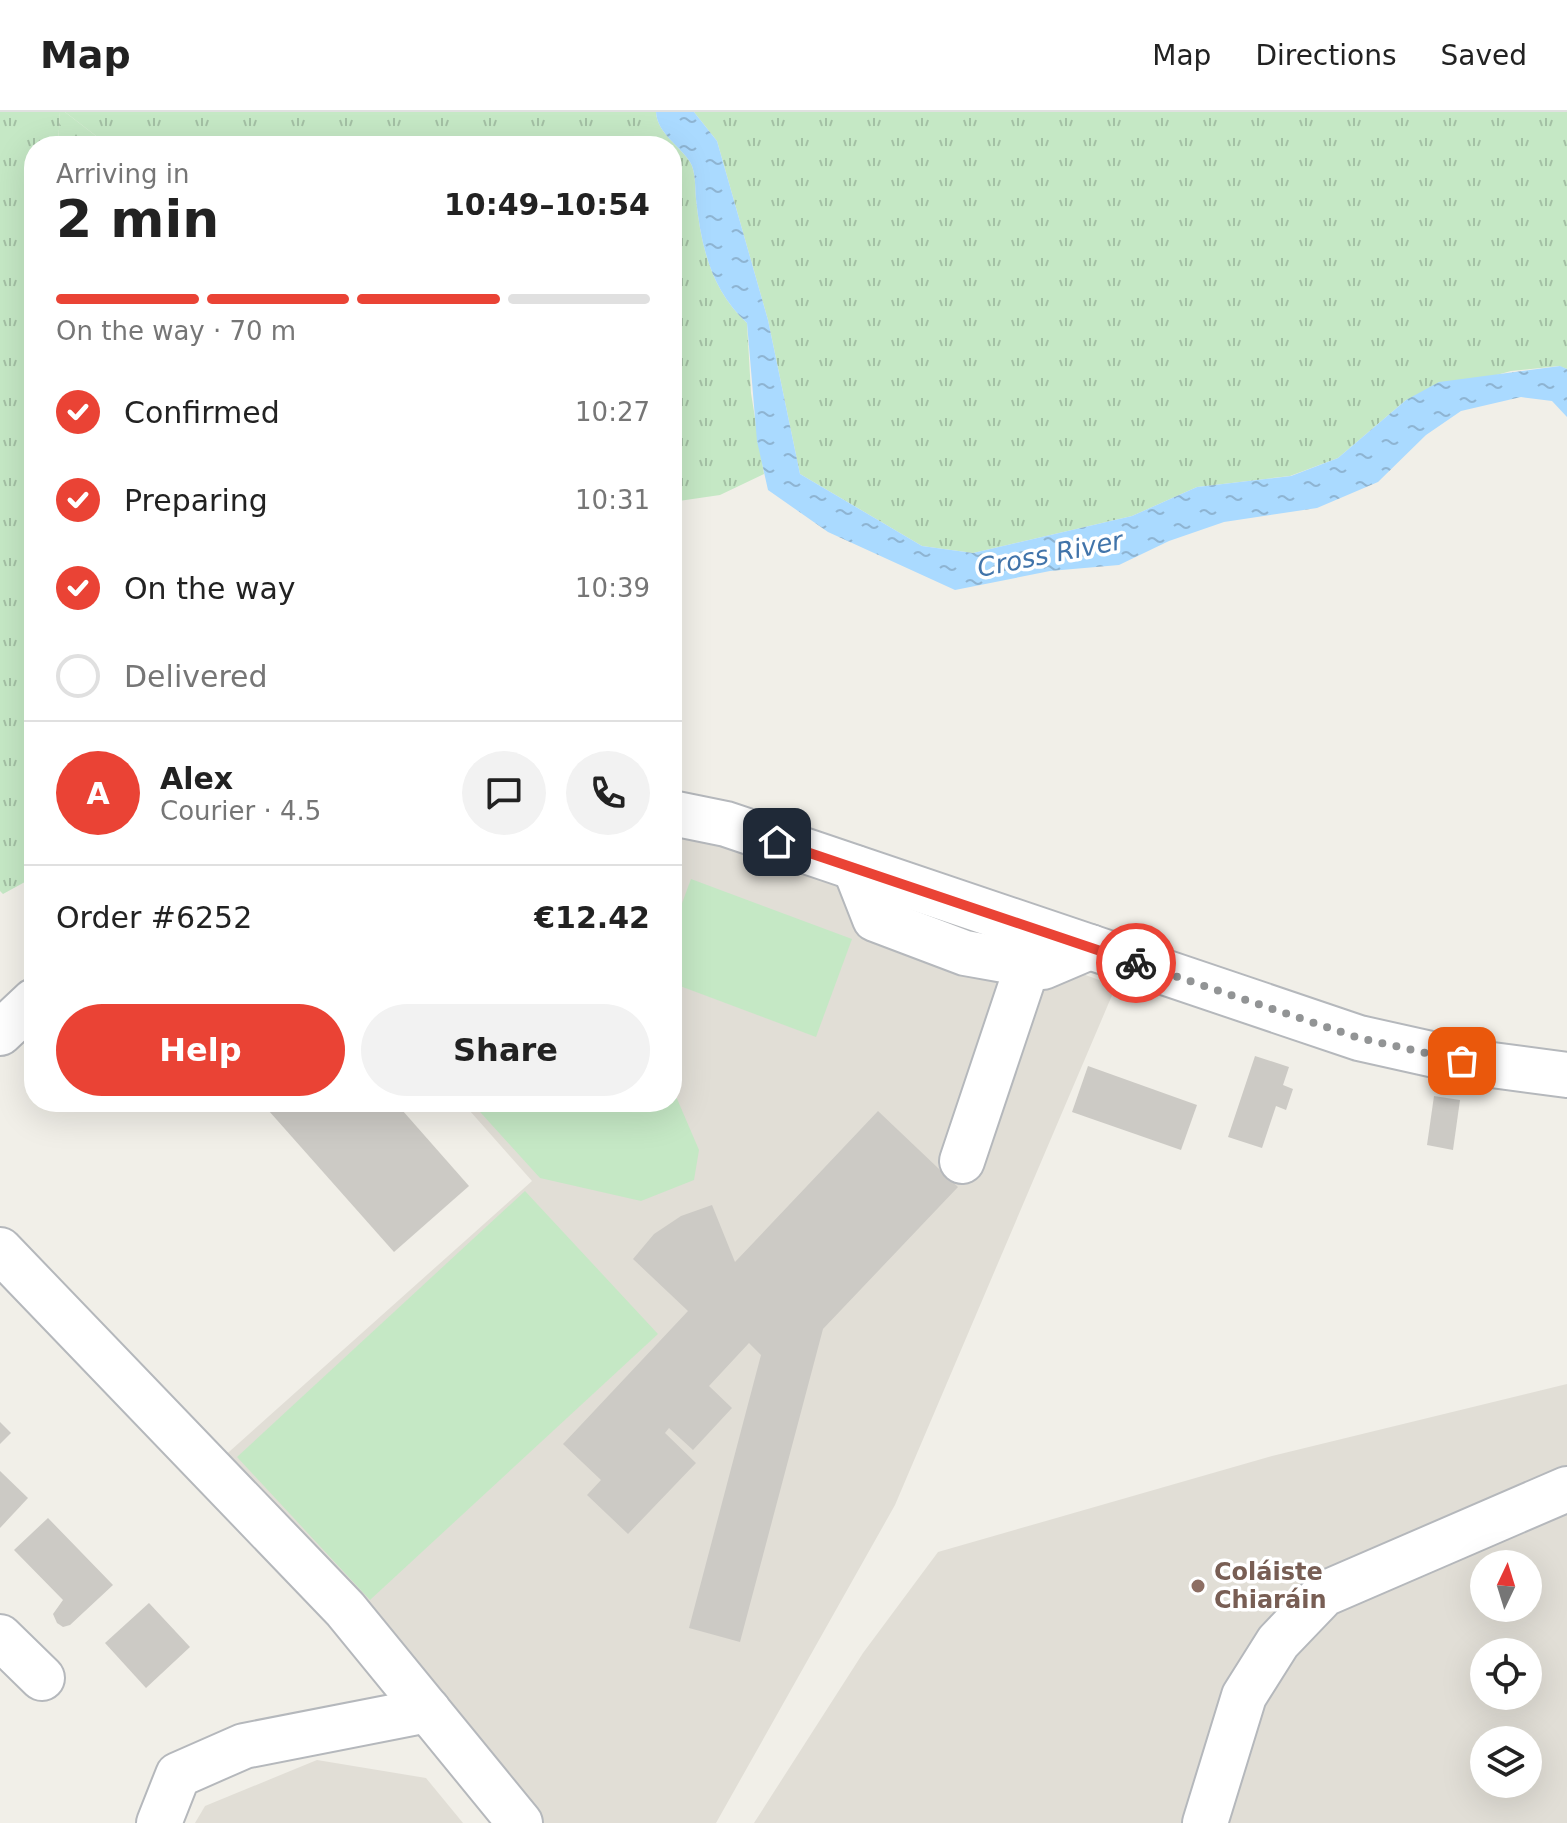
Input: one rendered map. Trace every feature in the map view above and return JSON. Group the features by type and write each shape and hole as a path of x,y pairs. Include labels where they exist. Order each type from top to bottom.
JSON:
{"street":[{"path":"682,815 726,824 1359,1038 1462,1061 1567,1075"},
{"path":"855,868 875,919 965,953 1043,967 1090,947"},
{"path":"962,1161 1028,964"},
{"path":"0,1033 24,1010"},
{"path":"0,1250 345,1609 520,1823"},
{"path":"1205,1823 1244,1696 1278,1642 1324,1594 1567,1489"},
{"path":"0,1637 42,1678"},
{"path":"159,1823 178,1775 244,1746 428,1710"}],"shaded area":[{"path":"682,833 693,834 1116,986 895,1505 716,1823 533,1823 211,1468 532,1181 471,1112 682,1112"},
{"name":"Coláiste Chiaráin","path":"1567,1384 1567,1823 754,1823 863,1653 938,1552 1272,1456"},
{"path":"317,1760 426,1778 463,1823 195,1823 205,1806"}],"green space":[{"path":"0,112 60,112 59,136 24,136 24,882 3,894 0,891"},
{"path":"60,112 65,112 96,136 59,136"},
{"path":"65,112 656,112 657,120 668,136 96,136"},
{"path":"694,112 1567,112 1567,369 1559,366 1511,371 1406,400 1338,458 1290,476 1197,487 1132,516 973,553 922,546 800,474 768,320 717,141"},
{"path":"682,152 692,166 701,234 716,282 747,323 751,393 764,474 720,495 682,501"},
{"path":"691,879 852,939 816,1037 682,987 682,903"},
{"path":"682,1110 699,1150 694,1180 641,1201 540,1178 480,1112"},
{"path":"525,1191 658,1334 370,1600 237,1457"}],"water":[{"name":"Cross River","path":"656,112 694,112 717,141 768,320 800,474 922,546 973,553 1132,516 1197,487 1291,476 1338,458 1406,400 1439,382 1560,366 1567,369 1567,417 1552,401 1521,397 1461,411 1426,435 1378,482 1317,508 1224,522 1169,541 1119,565 1050,571 955,590 828,532 768,490 757,441 747,323 725,296 710,266 701,234 694,175 682,152 682,136 668,136 657,120"}],"building":[{"path":"1255,1056 1289,1067 1283,1085 1293,1089 1286,1110 1276,1106 1262,1148 1228,1137"},
{"path":"1088,1066 1197,1105 1181,1150 1072,1112"},
{"path":"1434,1096 1460,1100 1453,1150 1427,1145"},
{"path":"878,1111 958,1187 823,1329 740,1642 689,1628 761,1355 749,1343 709,1386 732,1408 693,1450 669,1428 665,1433 696,1463 628,1534 587,1495 601,1480 563,1444 688,1311 633,1259 654,1234 681,1216 712,1205 735,1262"},
{"path":"270,1112 404,1112 469,1186 394,1252"},
{"path":"0,1422 11,1433 0,1444"},
{"path":"0,1471 28,1498 0,1528"},
{"path":"48,1518 113,1585 70,1625 63,1627 53,1614 63,1600 14,1550"},
{"path":"149,1603 190,1647 146,1688 105,1643"}],"way so far":[{"path":"1136,963 1359,1038 1462,1061"}],"place":[{"name":"Coláiste Chiaráin","path":"1198,1586"}],"route":[{"path":"777,842 1136,963"}]}
